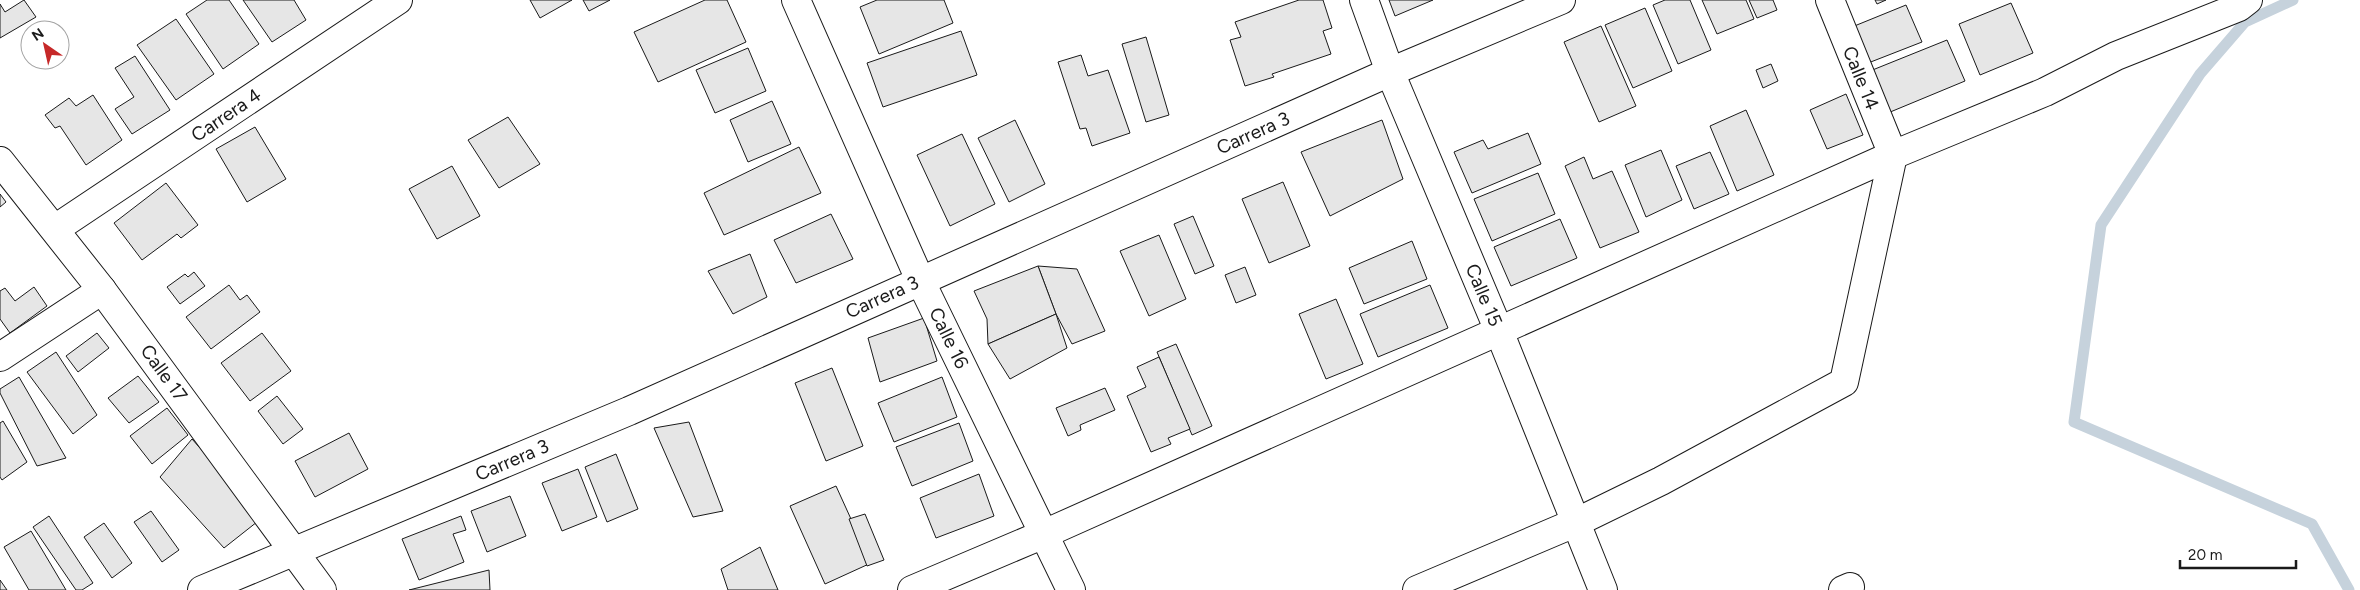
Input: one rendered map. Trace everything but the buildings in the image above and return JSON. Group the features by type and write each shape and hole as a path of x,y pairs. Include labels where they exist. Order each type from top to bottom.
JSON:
{"street":[{"name":"Carrera 4","path":"55,229 398,0"},
{"name":"Calle 16","path":"796,0 920,280 1071,590"},
{"name":"Calle 15","path":"1364,0 1390,72 1499,331 1603,590"},
{"name":"Carrera 3","path":"202,590 629,411 1390,72 1561,0"},
{"name":"Calle 14","path":"1830,0 1893,155"},
{"path":"912,590 1044,534 1893,155 2045,92 2116,56 2239,7 2248,0"},
{"path":"1417,590 1577,522 1661,481 1844,382 1893,155"},
{"name":"Calle 17","path":"0,160 102,290 322,590"},
{"path":"0,357 102,290"}],"waterway":[{"path":"2293,0 2245,22 2200,74 2101,225 2074,422 2312,524 2349,590"}]}
